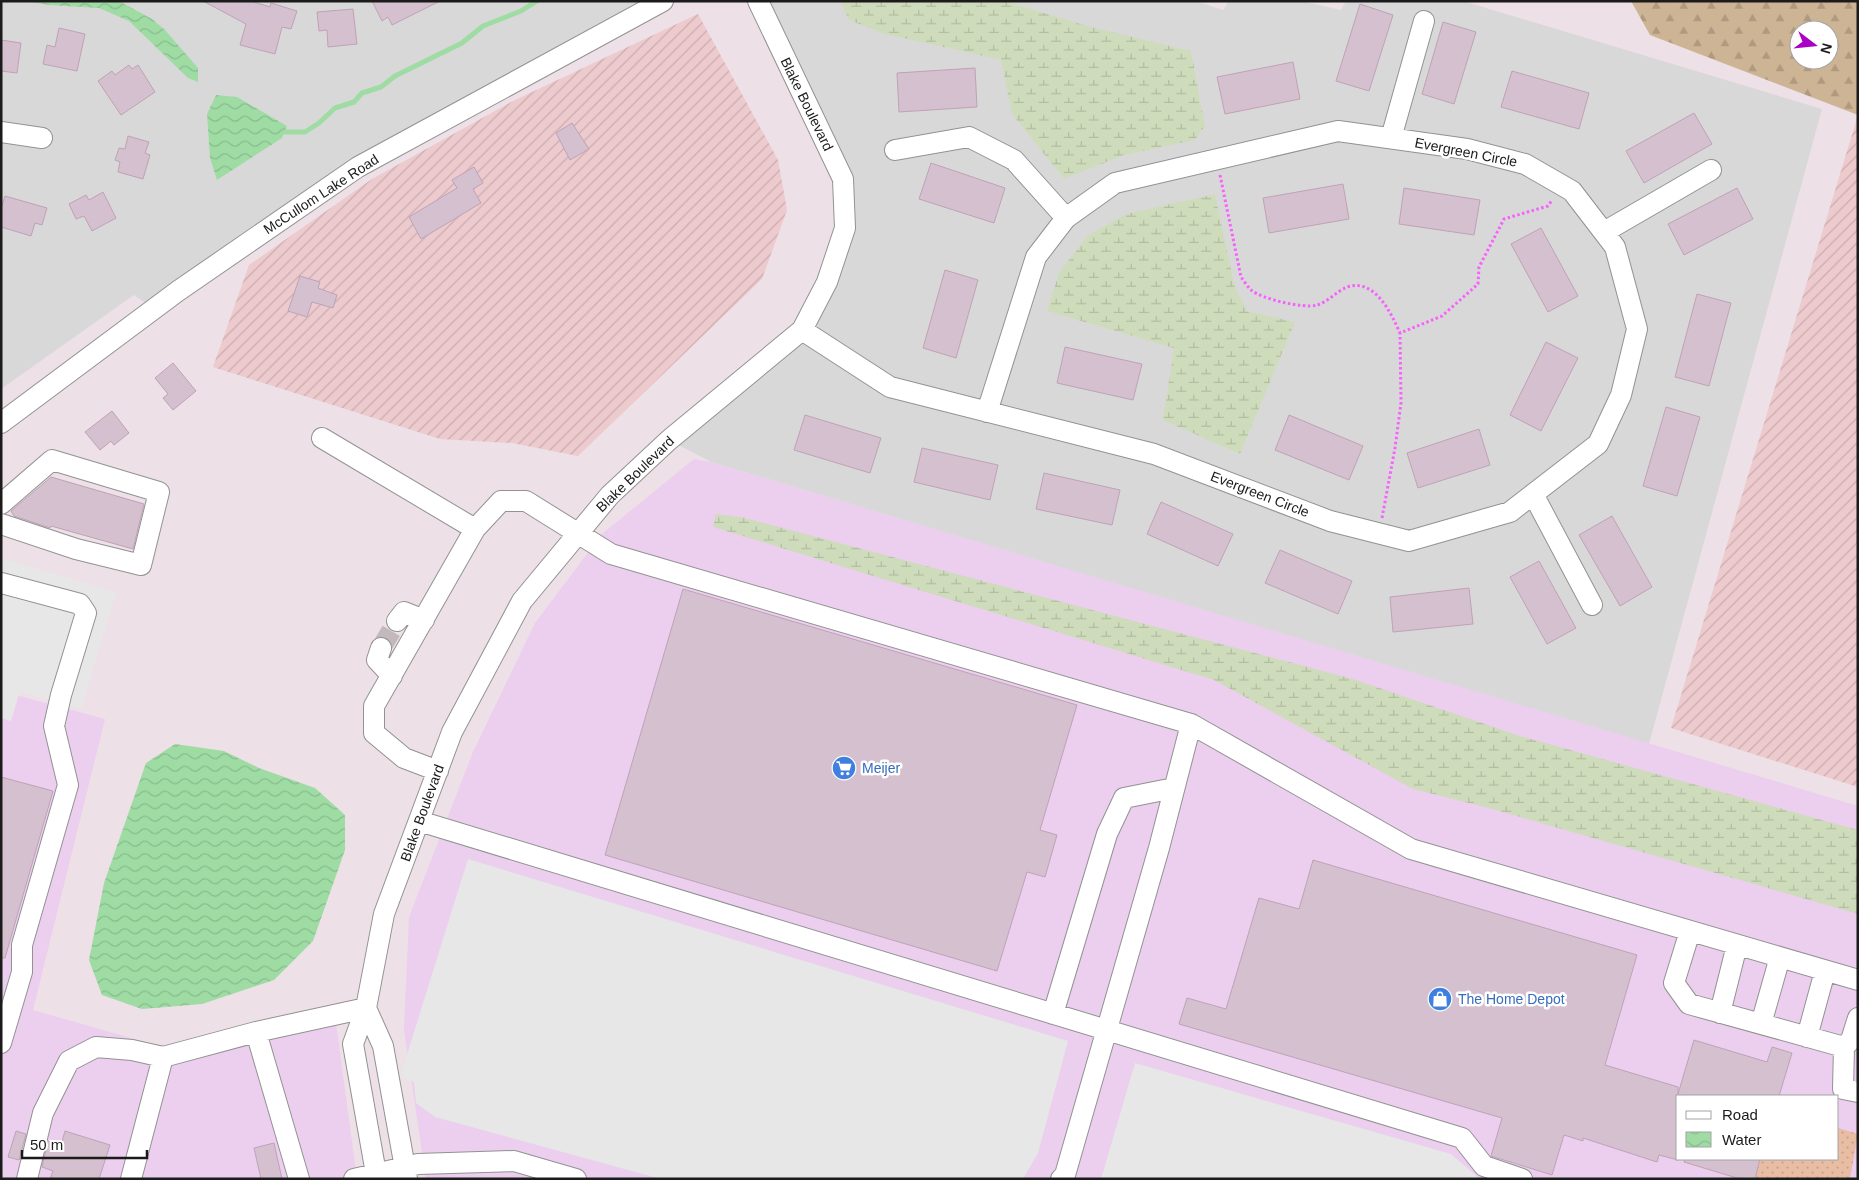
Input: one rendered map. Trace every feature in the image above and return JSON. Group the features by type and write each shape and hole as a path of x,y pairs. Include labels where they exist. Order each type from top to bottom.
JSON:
{"street":[{"name":"McCullom Lake Road","path":"1,423 178,291 358,167 663,1"},
{"name":"Blake Boulevard","path":"376,1177 353,1044 366,1008 384,914 452,732 522,601 610,495 669,440 802,330 827,282 845,228 842,179 758,1"},
{"path":"1391,138 1424,21"},
{"name":"Evergreen Circle","path":"802,330 890,387 987,412 1154,454 1330,521 1409,541 1510,512 1598,444 1621,395 1637,329 1615,247 1572,191 1525,164 1467,149 1338,130 1115,184 1066,218 1036,257 987,412"},
{"path":"1,132 42,138"},
{"path":"895,150 969,137 1014,160 1066,218"},
{"path":"1604,232 1711,170"},
{"path":"322,438 476,529"},
{"path":"1,504 52,460 159,492 141,566 76,549 1,524"},
{"path":"1533,494 1592,606"},
{"path":"438,771 404,758 374,733 374,706 476,529 501,501 526,501 611,554 1191,724 1411,849 1858,980"},
{"path":"1,584 80,604 86,613 61,695 54,726 68,785 22,944 22,972 1,1043"},
{"path":"397,621 404,612 424,620"},
{"path":"381,648 377,660 392,676"},
{"path":"1061,1179 1065,1175 1159,848 1191,724"},
{"path":"1053,1014 1107,834 1124,798 1174,788"},
{"path":"419,821 1462,1138 1484,1166 1522,1179"},
{"path":"1690,931 1674,983 1689,1004 1844,1047"},
{"path":"1720,1013 1737,945"},
{"path":"1761,1024 1780,958"},
{"path":"1807,1037 1825,970"},
{"path":"27,1179 42,1112 69,1061 96,1047 132,1050 164,1057 256,1032 366,1008 383,1046 406,1173"},
{"path":"1858,1018 1851,1040 1844,1047 1843,1088 1858,1092"},
{"path":"256,1032 298,1179"},
{"path":"131,1179 164,1057"},
{"path":"354,1179 406,1173 418,1164 514,1162 533,1173 576,1179"}],"path":[{"path":"1217,159 1242,277 1250,289 1262,296 1307,306 1319,305 1346,288 1359,285 1374,292 1391,314 1400,333 1401,403 1395,448 1379,534"},
{"path":"1400,333 1442,316 1478,284 1478,267 1504,220 1548,206 1562,185"}],"shaded area":[{"path":"1,1 663,1 358,167 154,309 134,295 1,389"},
{"path":"758,1 1196,1 1223,10 1229,1 1301,1 1341,10 1346,1 1463,1 1822,109 1649,744 711,462 669,440 802,330 827,282 843,179"},
{"path":"698,14 778,160 787,210 762,279 578,456 512,443 440,439 213,367 249,265 372,179 515,100"},
{"path":"1858,115 1858,787 1671,728"},
{"path":"694,459 711,462 1858,806 1858,1179 426,1179 404,1030 409,917 473,752 535,623 602,534"},
{"path":"1,558 116,592 81,709 20,691 11,721 1,718"},
{"path":"1,691 105,719 33,1010 159,1046 334,1008 357,1179 1,1179"},
{"path":"468,859 1068,1041 1038,1153 1023,1179 661,1179 435,1117 416,1103 414,1082 400,1077"},
{"path":"1135,1063 1451,1154 1480,1179 1101,1179"},
{"path":"1839,1128 1858,1134 1850,1179 1755,1179 1760,1160 1839,1160"}],"green space":[{"path":"840,1 1004,1 1087,26 1191,51 1205,126 1195,140 1124,155 1064,179 1012,114 1001,60 885,34 849,20"},
{"path":"1631,1 1858,1 1858,115 1650,35"},
{"path":"1215,194 1235,288 1247,311 1295,322 1240,454 1163,420 1174,348 1047,311 1059,273 1087,236 1126,214"},
{"path":"716,514 741,517 1353,679 1520,736 1858,830 1858,914 1485,807 1413,789 1214,680 713,527"}],"water":[{"path":"26,1 119,1 152,19 165,30 198,68 198,82 188,78 129,21 99,8 49,5"},
{"path":"216,95 237,97 287,126 282,138 217,180 210,158 207,114"},
{"path":"175,744 224,751 259,768 315,788 345,815 345,850 313,941 274,980 202,1004 142,1009 102,995 89,960 104,883 146,763"}],"building":[{"path":"203,1 251,1 270,7 271,3 297,11 291,29 282,27 275,54 240,45 246,24"},
{"path":"372,1 440,1 392,25 388,17 382,21"},
{"path":"1360,4 1393,15 1369,91 1336,81"},
{"path":"353,9 357,44 328,47 327,30 319,31 317,12"},
{"path":"1443,22 1476,32 1454,104 1422,94"},
{"path":"59,28 85,34 77,71 43,64 47,45 55,47"},
{"path":"1,40 21,43 17,73 1,71"},
{"path":"1293,62 1300,99 1225,114 1217,77"},
{"path":"129,65 132,69 138,65 155,92 121,115 98,81 112,71 115,75"},
{"path":"975,68 977,107 899,112 897,73"},
{"path":"1512,71 1589,93 1579,129 1501,107"},
{"path":"1694,113 1712,144 1644,183 1626,151"},
{"path":"572,123 589,149 570,160 556,133"},
{"path":"128,136 149,142 145,153 150,155 143,179 118,172 120,162 115,160 119,148 125,149"},
{"path":"931,163 1005,188 994,223 919,199"},
{"path":"474,167 483,183 473,189 481,203 421,239 409,217 457,188 452,180"},
{"path":"1343,184 1349,219 1269,233 1263,198"},
{"path":"1404,188 1480,200 1474,235 1399,224"},
{"path":"1737,188 1753,219 1684,255 1668,224"},
{"path":"103,192 116,218 92,231 84,216 76,219 69,204 86,195 89,200"},
{"path":"5,196 47,208 42,225 35,223 31,236 1,227 1,209"},
{"path":"1541,228 1578,296 1548,312 1511,244"},
{"path":"945,270 978,280 956,358 923,348"},
{"path":"300,276 320,282 318,288 337,295 333,308 312,302 307,317 288,311"},
{"path":"1697,294 1731,303 1709,386 1675,377"},
{"path":"1546,342 1578,358 1541,431 1510,415"},
{"path":"1065,347 1142,364 1133,400 1057,383"},
{"path":"173,363 196,391 173,410 163,398 168,394 155,378"},
{"path":"1666,407 1700,417 1677,496 1643,486"},
{"path":"112,411 129,433 114,445 111,441 100,450 85,432"},
{"path":"805,415 881,438 870,473 794,450"},
{"path":"1289,415 1363,446 1349,480 1275,450"},
{"path":"1479,429 1490,465 1418,488 1407,453"},
{"path":"922,448 998,465 990,500 914,482"},
{"path":"1044,473 1120,490 1112,525 1036,509"},
{"path":"51,477 144,504 133,549 51,526 50,528 14,516 11,511"},
{"path":"1161,502 1233,534 1218,566 1147,534"},
{"path":"1612,516 1652,587 1620,606 1579,535"},
{"path":"1280,550 1352,581 1338,614 1265,583"},
{"path":"1539,561 1576,628 1547,644 1510,577"},
{"path":"1469,588 1473,624 1393,632 1390,597"},
{"name":"Meijer","path":"683,589 1077,705 1040,830 1057,835 1045,877 1027,872 997,971 605,855"},
{"path":"1,777 53,791 5,958 1,958"},
{"name":"The Home Depot","path":"1313,860 1637,955 1605,1065 1678,1087 1678,1094 1694,1040 1767,1062 1772,1047 1792,1053 1779,1095 1676,1095 1676,1159 1659,1155 1657,1162 1583,1138 1583,1141 1564,1135 1552,1175 1491,1156 1502,1118 1179,1024 1187,998 1226,1009 1259,898 1299,909"},
{"path":"16,1131 26,1134 19,1160 8,1157"},
{"path":"65,1131 110,1145 99,1179 50,1179 53,1171 42,1167 48,1141 61,1145"},
{"path":"274,1143 282,1179 261,1179 254,1148"},
{"path":"1685,1160 1760,1160 1755,1179 1740,1179 1684,1162"}],"waterway":[{"path":"285,132 305,132 319,123 335,108 354,102 362,93 381,87 395,76 462,43 483,26 521,11 537,1"}],"tunnel":[{"path":"381,648 397,621"}],"place":[{"name":"Meijer","path":"844,768"},
{"name":"The Home Depot","path":"1440,999"}]}
